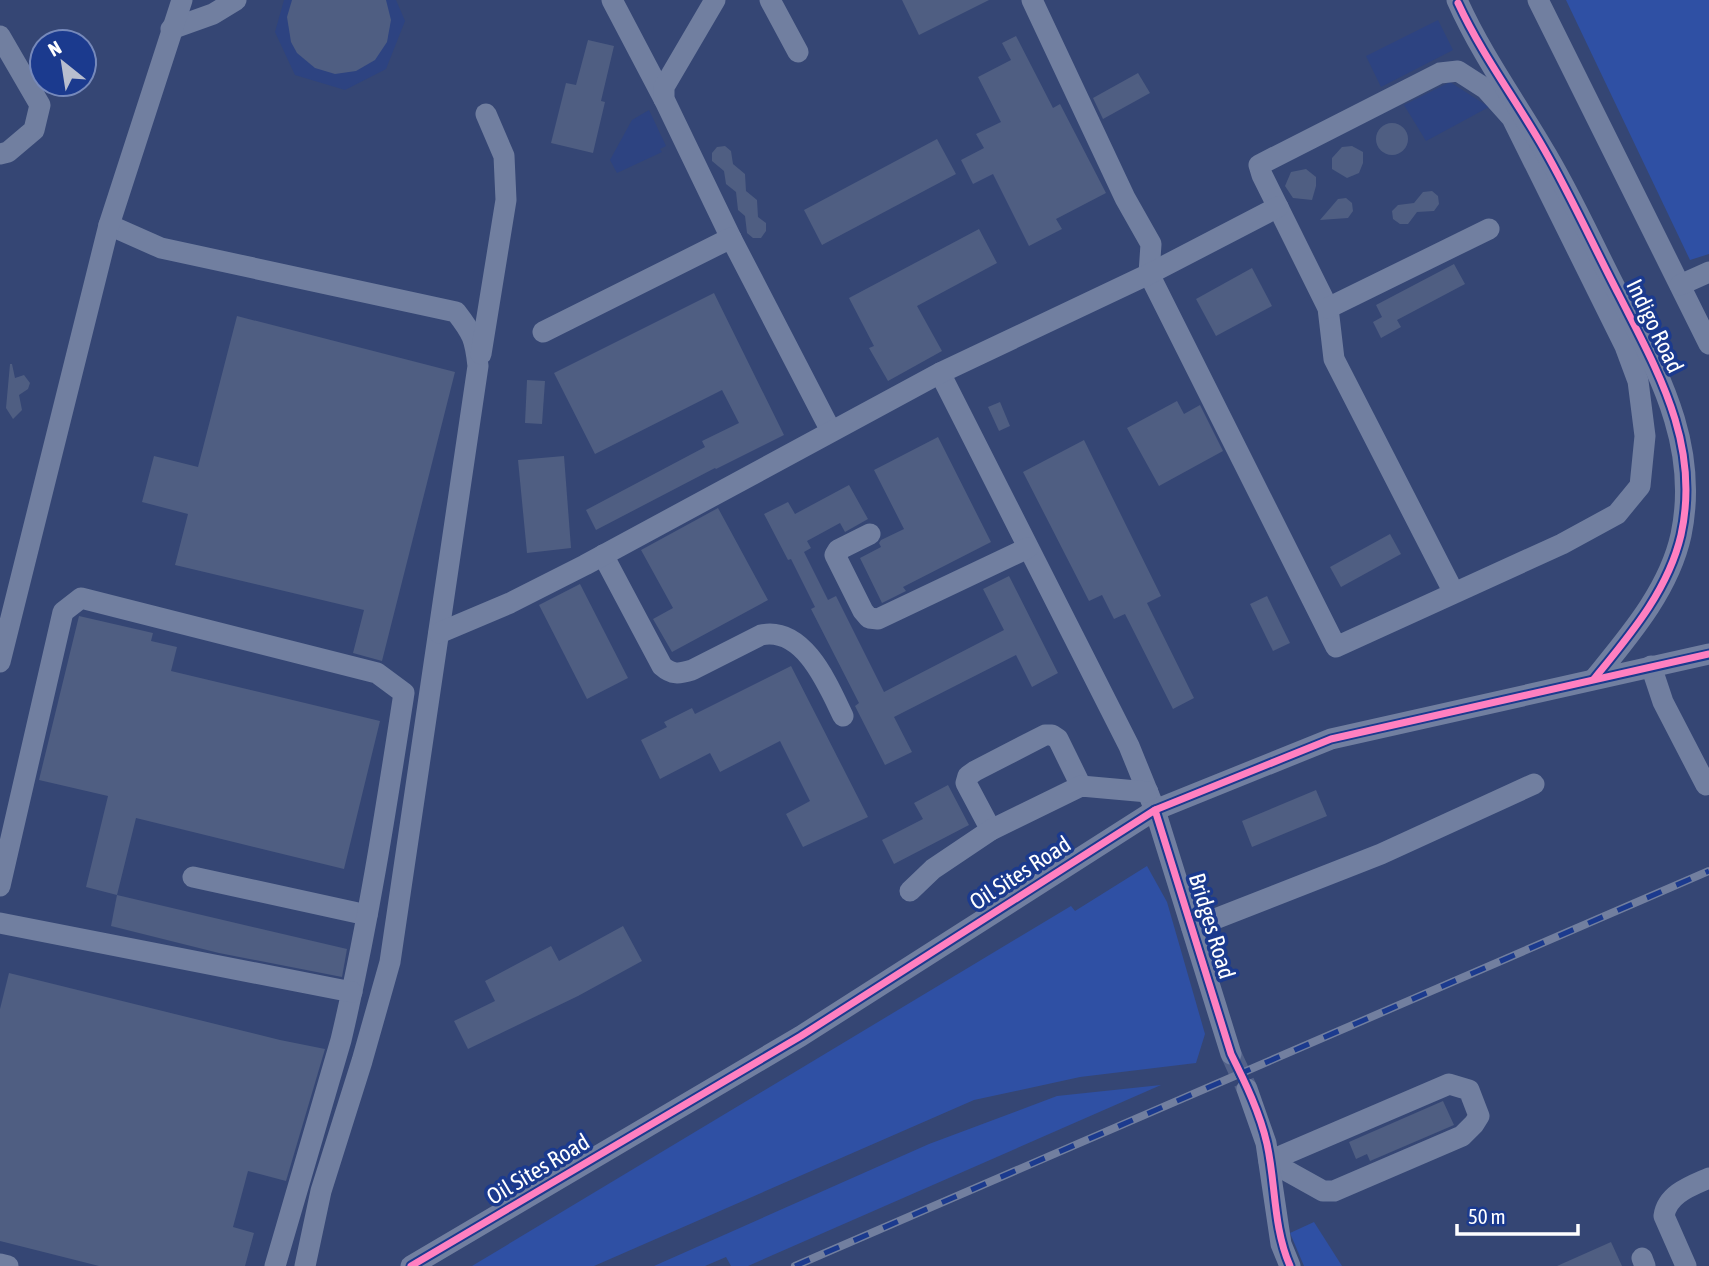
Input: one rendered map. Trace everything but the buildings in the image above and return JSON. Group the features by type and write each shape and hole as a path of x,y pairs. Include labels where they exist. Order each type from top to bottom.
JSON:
{"street":[{"path":"0,662 109,225 182,0"},
{"path":"171,29 213,15 236,0"},
{"path":"612,0 831,431"},
{"path":"664,99 664,86 715,0"},
{"path":"770,0 798,52"},
{"path":"1032,0 1125,198 1151,244 1149,274 1336,647 1562,544 1617,514 1640,486 1645,436 1638,381 1625,346 1512,118 1486,89 1458,71 1440,74 1259,165 1328,308 1334,359 1454,593"},
{"path":"1538,0 1709,344"},
{"name":"Indigo Road","path":"1457,2 1489,62 1544,150 1575,209 1661,378 1681,438 1686,482 1685,510 1681,535 1669,572 1626,639 1594,679"},
{"path":"0,36 40,105 34,130 8,152 0,154"},
{"path":"305,1266 321,1191 390,962 478,366 506,200 504,156 486,114"},
{"path":"439,633 510,603 940,373 1149,274 1278,207"},
{"path":"109,225 161,247 457,312 473,334 478,366"},
{"path":"1328,308 1489,229"},
{"path":"543,332 732,237"},
{"path":"1680,285 1709,272"},
{"name":"Bridges Road","path":"940,373 1129,746 1152,801 1231,1054"},
{"path":"870,534 835,555 863,611 869,618 878,619 1028,548"},
{"path":"603,555 662,666 670,673 681,674 692,670 761,635 781,635 812,659 843,716"},
{"path":"0,886 63,612 81,598 377,673 404,694 383,832 352,992 341,1040 275,1266"},
{"name":"Oil Sites Road","path":"411,1266 801,1036 1152,801 1331,738 1651,666 1708,650"},
{"path":"1651,666 1663,702 1706,785 1709,783"},
{"path":"991,830 966,783 968,776 1034,741 1052,735 1058,739 1081,786"},
{"path":"1192,928 1381,854 1534,784"},
{"path":"910,891 933,869 991,830 1081,786 1152,801"},
{"path":"193,877 367,915"},
{"path":"0,923 352,992"},
{"path":"1449,1084 1469,1090 1476,1103 1479,1116 1462,1136 1334,1191 1322,1191 1269,1161 1449,1084"},
{"path":"1247,1088 1266,1143 1281,1244 1290,1266"},
{"path":"1686,1266 1664,1216 1665,1208 1669,1200 1709,1178"},
{"path":"0,1264 8,1266"}],"shaded area":[{"path":"284,0 396,0 405,21 386,69 345,90 295,75 275,32"},
{"path":"1566,0 1709,0 1709,254 1690,260"},
{"path":"1438,20 1453,50 1381,87 1366,56"},
{"path":"1450,82 1489,107 1426,141 1404,105"},
{"path":"649,110 666,146 660,149 662,152 617,173 610,160 632,120"},
{"path":"1147,866 1167,902 1205,1034 1196,1063 1080,1077 974,1100 594,1266 472,1266 1071,906 1075,911"},
{"path":"1161,1085 748,1266 731,1266 726,1257 705,1266 654,1266 929,1144 1057,1096"},
{"path":"1314,1222 1342,1266 1304,1266 1290,1233"}],"tunnel":[{"path":"1231,1054 1247,1089"}],"railway":[{"path":"795,1266 1709,871"}],"cycle path":[{"path":"1458,3 1573,203 1648,352 1672,410 1680,440 1686,502 1675,556 1646,612 1594,679"},
{"path":"411,1266 801,1036 1155,810 1331,739 1709,654"},
{"path":"1155,810 1231,1054 1252,1098 1264,1132 1280,1236 1290,1266"}]}
